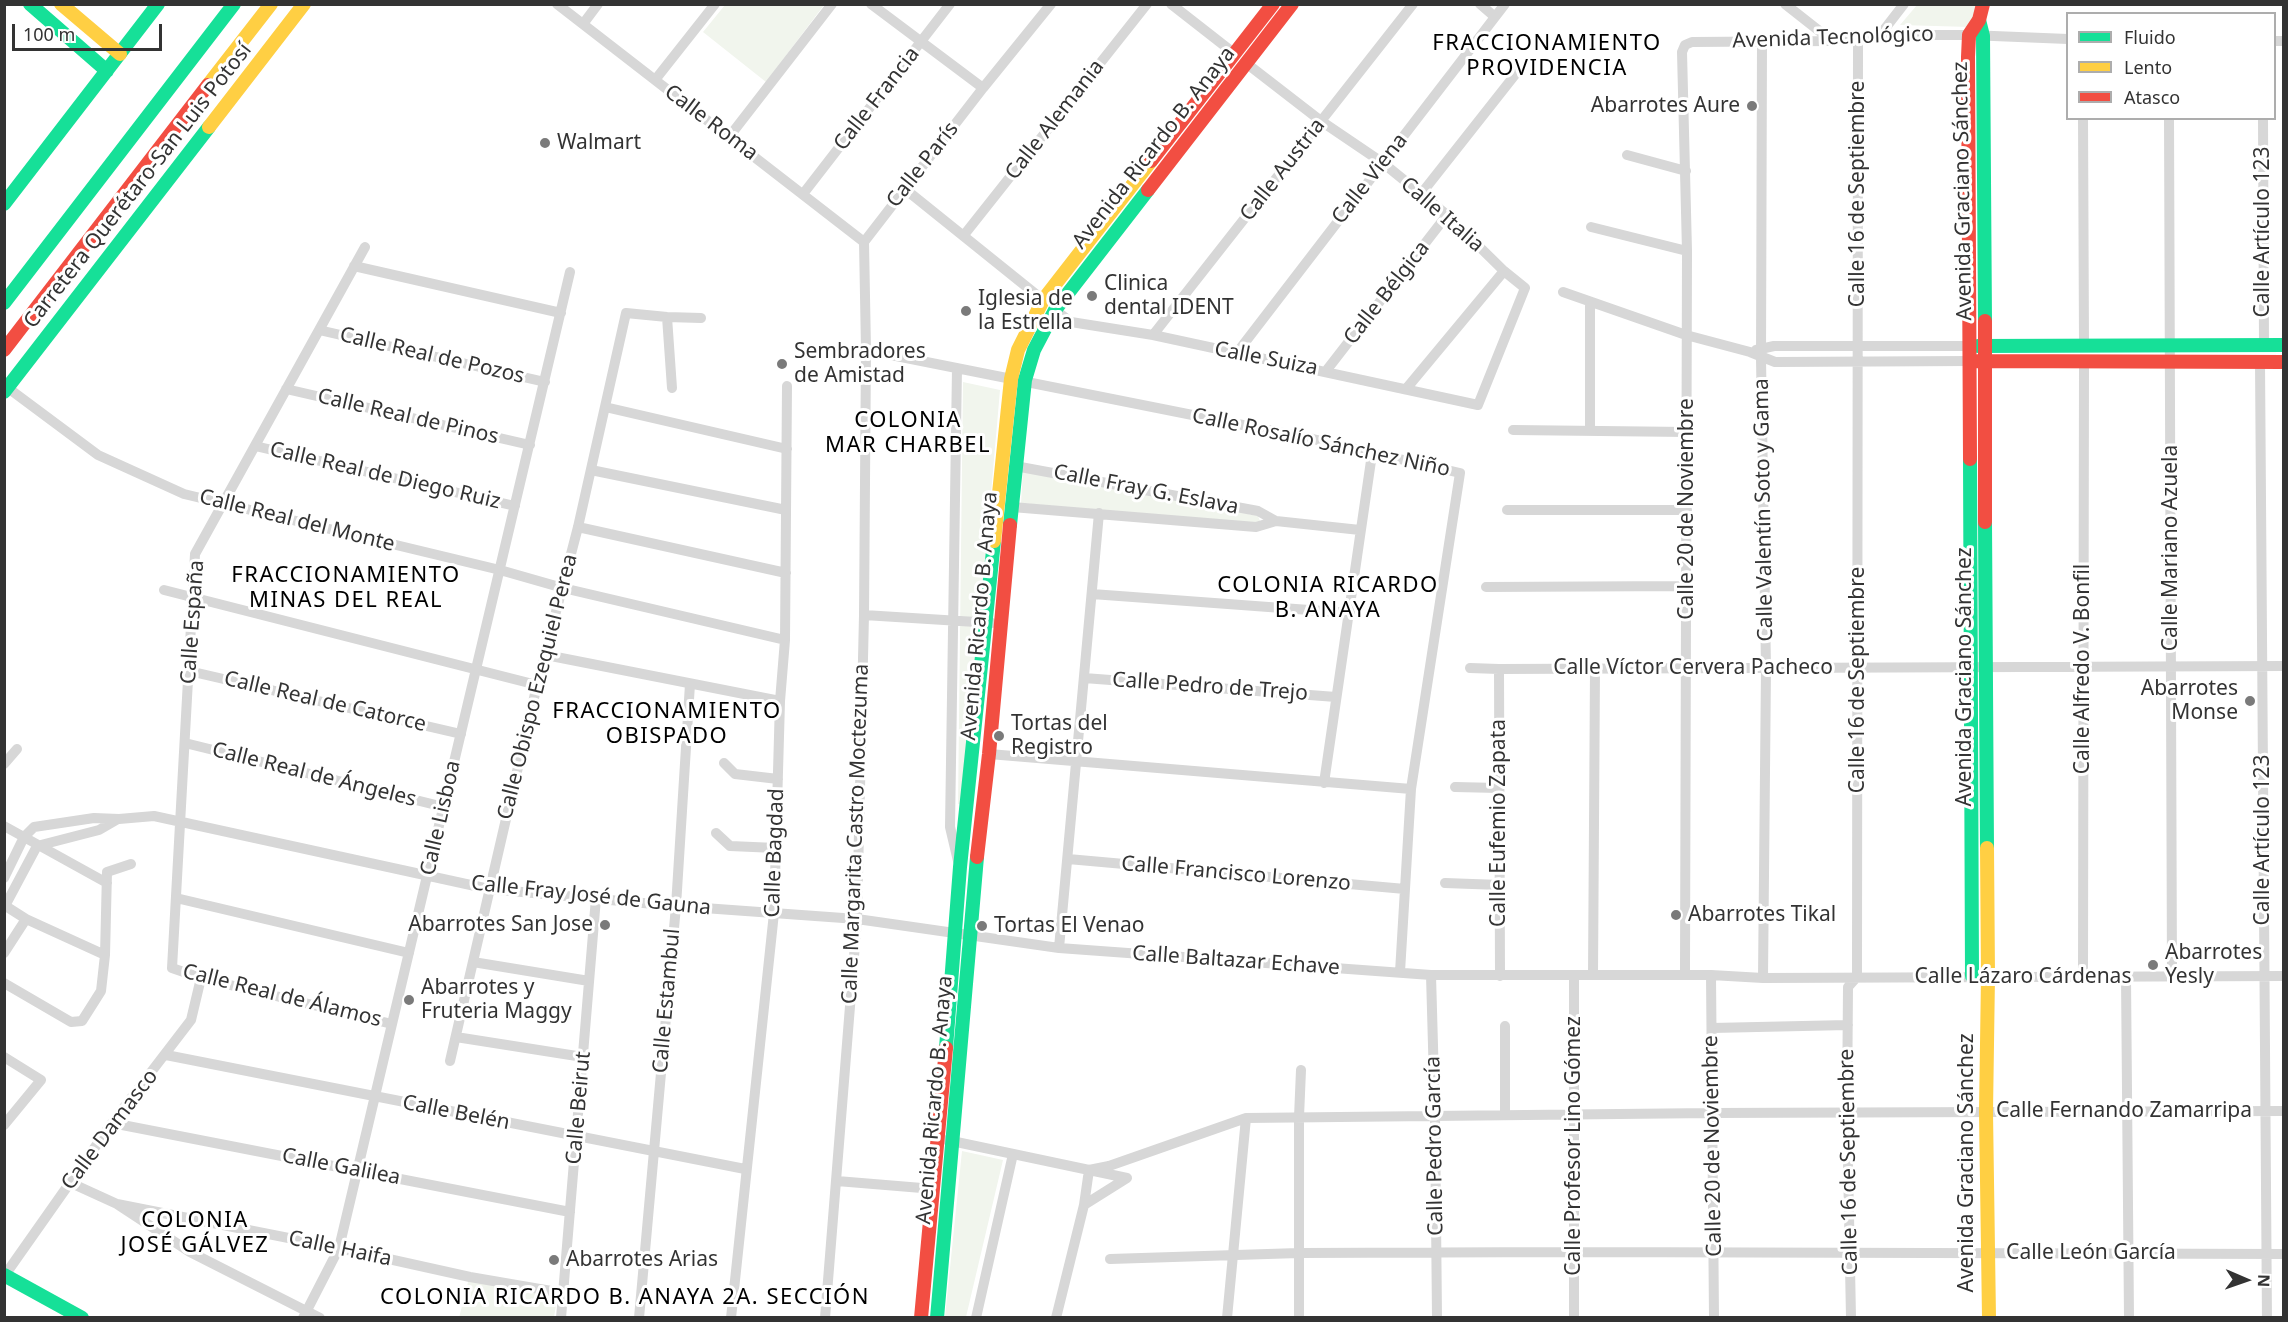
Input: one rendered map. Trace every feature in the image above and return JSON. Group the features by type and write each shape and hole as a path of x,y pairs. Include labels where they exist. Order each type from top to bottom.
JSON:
{"main road":[{"path":"30,4 107,71"},
{"path":"61,4 120,54"},
{"path":"4,204 158,4"},
{"path":"4,303 234,4"},
{"path":"4,350 271,4"},
{"name":"Carretera Querétaro-San Luis Potosí","path":"6,390 304,4"},
{"name":"Avenida Ricardo B. Anaya","path":"937,1317 976,869 1012,507 1018,350 1043,300 1273,4"},
{"path":"1976,35 1983,4"},
{"name":"Avenida Ricardo B. Anaya","path":"921,1317 947,1042 960,867 986,622 1018,380 1055,310 1291,5"},
{"name":"Avenida Graciano Sánchez","path":"1972,976 1985,361 1984,196 1976,35"},
{"name":"Avenida Graciano Sánchez","path":"1976,35 1968,197 1970,361 1988,976 1986,1112 1989,1317"},
{"path":"1189,112 1202,121"},
{"path":"1968,197 1984,196"},
{"path":"1970,346 2283,345"},
{"path":"1970,361 2283,362"},
{"path":"947,1042 962,1044"},
{"path":"5,1275 81,1317"}],"street":[{"name":"Calle Roma","path":"557,4 864,242"},
{"path":"583,24 597,4"},
{"path":"654,80 715,4"},
{"path":"729,136 832,4"},
{"path":"871,4 983,88"},
{"name":"Calle Francia","path":"803,194 950,4"},
{"name":"Calle París","path":"864,242 1051,4"},
{"name":"Calle Alemania","path":"964,235 1147,4"},
{"path":"1171,4 1235,54"},
{"name":"Calle Austria","path":"1153,335 1413,4"},
{"path":"1480,4 1496,16"},
{"name":"Calle Viena","path":"1236,354 1505,4"},
{"path":"1785,4 1799,9 1832,41"},
{"path":"1880,35 1904,4"},
{"name":"Avenida Tecnológico","path":"1685,45 1692,42 1832,41 1880,35 1976,35 2066,39"},
{"name":"Calle 16 de Septiembre","path":"1851,1317 1847,1112 1848,987 1857,977 1858,39"},
{"name":"Calle Valentín Soto y Gama","path":"1762,42 1762,353 1766,668 1763,978"},
{"name":"Calle 20 de Noviembre","path":"1685,45 1682,52 1687,251 1685,975"},
{"name":"Calle Italia","path":"1246,63 1321,121 1383,163 1447,215 1504,271 1525,288 1478,405"},
{"path":"1421,194 1518,71"},
{"path":"2083,120 2084,345"},
{"name":"Calle Mariano Azuela","path":"2169,120 2172,976"},
{"name":"Calle Artículo 123","path":"2263,120 2264,345"},
{"path":"1627,156 1686,171"},
{"path":"905,189 1043,300"},
{"name":"Calle Bélgica","path":"1326,371 1447,215"},
{"path":"1591,227 1687,251"},
{"path":"864,242 866,350"},
{"name":"Calle España","path":"172,968 195,554 365,247"},
{"path":"354,266 561,313"},
{"path":"1406,389 1504,271"},
{"name":"Calle Lisboa","path":"305,1314 339,1248 570,272"},
{"path":"1563,292 1686,335 1762,353 1775,362 1970,361"},
{"path":"1590,303 1590,431"},
{"name":"Calle Suiza","path":"1055,310 1071,322 1153,335 1478,405"},
{"name":"Calle Obispo Ezequiel Perea","path":"450,1061 537,685 578,527 626,313 667,317"},
{"path":"672,387 667,317 701,318"},
{"name":"Calle Real de Pozos","path":"319,330 545,382"},
{"path":"1762,353 1774,346 1970,346"},
{"name":"Calle Rosalío Sánchez Niño","path":"866,350 1313,439 1460,473 1411,789 1400,972"},
{"name":"Calle Margarita Castro Moctezuma","path":"825,1317 857,919 864,615 866,350"},
{"name":"Calle Alfredo V. Bonfil","path":"2083,977 2084,361"},
{"name":"Calle Artículo 123","path":"2260,362 2267,1317"},
{"path":"957,368 950,827 960,867"},
{"name":"Calle Bagdad","path":"731,1317 774,913 780,701 785,640 787,386"},
{"name":"Calle Real de Pinos","path":"286,389 530,445"},
{"name":"Calle Real del Monte","path":"6,390 98,455 184,494 500,570 563,588 785,640"},
{"path":"605,407 787,449"},
{"path":"1513,430 1687,432"},
{"name":"Calle Real de Diego Ruiz","path":"255,446 515,506"},
{"path":"1324,783 1372,454"},
{"name":"Calle Fray G. Eslava","path":"1015,466 1258,512 1276,521"},
{"path":"591,470 786,510"},
{"name":"Calle Fray G. Eslava","path":"1012,507 1256,526 1276,521 1360,530"},
{"path":"1507,510 1687,510"},
{"path":"1059,948 1099,513"},
{"path":"578,527 786,573"},
{"path":"1486,587 1687,586"},
{"path":"164,591 537,685"},
{"path":"1092,594 1350,613"},
{"path":"864,615 1001,623"},
{"path":"546,655 780,701"},
{"name":"Calle Víctor Cervera Pacheco","path":"1470,668 2283,666"},
{"name":"Calle Eufemio Zapata","path":"1499,669 1500,976"},
{"path":"1593,975 1595,669"},
{"name":"Calle Real de Catorce","path":"189,671 461,734"},
{"name":"Calle Pedro de Trejo","path":"1084,678 1336,697"},
{"name":"Calle Estambul","path":"639,1317 676,906 690,684"},
{"name":"Calle Real de Ángeles","path":"185,743 444,807"},
{"path":"4,764 17,749"},
{"path":"989,754 1411,789"},
{"path":"724,764 735,774 778,779"},
{"path":"1455,787 1499,788"},
{"name":"Calle Fray José de Gauna","path":"24,837 34,827 94,818 119,819 154,816 489,889 857,919 971,935"},
{"path":"105,955 26,919 5,905 37,846 99,830 119,819"},
{"path":"4,826 106,884"},
{"path":"716,833 730,846 776,848"},
{"path":"4,878 24,837"},
{"name":"Calle Francisco Lorenzo","path":"1068,859 1405,889"},
{"path":"4,983 71,1022 82,1021 101,991 105,955 107,872 131,864"},
{"path":"1445,883 1500,885"},
{"path":"176,898 409,953"},
{"name":"Calle Beirut","path":"561,1317 596,898"},
{"path":"4,953 26,919"},
{"name":"Calle Baltazar Echave","path":"971,935 1059,948 1431,975 1593,975"},
{"path":"473,962 589,981"},
{"name":"Calle Real de Álamos","path":"172,968 201,978 392,1024"},
{"name":"Calle Pedro García","path":"1431,975 1436,1116 1437,1317"},
{"name":"Calle Profesor Lino Gómez","path":"1574,975 1574,1317"},
{"name":"Calle Lázaro Cárdenas","path":"1593,975 1711,975 1763,978 2283,976"},
{"name":"Calle 20 de Noviembre","path":"1711,975 1714,1317"},
{"path":"2126,977 2129,1317"},
{"name":"Calle Damasco","path":"5,1275 112,1123 191,1020 201,978"},
{"path":"1712,1028 1848,1025"},
{"path":"1505,1026 1505,1115"},
{"path":"456,1037 583,1057"},
{"name":"Calle Belén","path":"166,1055 746,1169"},
{"path":"4,1057 41,1080 4,1125"},
{"path":"1299,1317 1301,1070"},
{"name":"Calle Fernando Zamarripa","path":"1089,1170 1109,1166 1246,1118 1847,1112 2283,1111"},
{"path":"1227,1317 1246,1118"},
{"name":"Calle Galilea","path":"112,1123 570,1212"},
{"path":"938,1138 1127,1178 1084,1205"},
{"path":"976,1317 1013,1154"},
{"path":"1056,1317 1084,1205 1089,1170"},
{"path":"837,1181 934,1189"},
{"path":"71,1183 117,1204 190,1252 305,1314 320,1317"},
{"name":"Calle Haifa","path":"117,1204 339,1248 470,1277 563,1293"},
{"name":"Calle León García","path":"1110,1259 1299,1253 2283,1254"}],"shaded area":[{"path":"725,5 824,5 766,82 703,32"},
{"path":"1917,5 1976,5 1970,27 1900,25"},
{"path":"963,382 1000,390 964,805 958,804"},
{"path":"1023,470 1258,516 1260,521 1257,524 1021,503"},
{"path":"962,1151 1003,1160 966,1317 945,1317"},
{"path":"469,1278 558,1294 554,1317 459,1318"}],"traffic: fast":[{"path":"30,4 107,71"},
{"path":"4,204 158,4"},
{"path":"4,303 234,4"},
{"path":"1979,20 1983,36 1985,321"},
{"path":"4,392 209,127"},
{"path":"1010,525 1025,380 1034,350 1055,310 1148,190"},
{"path":"1978,346 2284,345"},
{"path":"1970,459 1972,976"},
{"path":"1985,522 1987,848"},
{"path":"946,1048 960,867 994,541"},
{"path":"937,1318 977,857"},
{"path":"4,1275 82,1318"}],"traffic: slow":[{"path":"61,4 120,54"},
{"path":"208,85 271,4"},
{"path":"209,127 304,4"},
{"path":"994,541 1011,379 1018,350 1043,300 1151,161"},
{"path":"1987,848 1986,1112 1989,1318"}],"traffic: jam":[{"path":"1151,161 1273,4"},
{"path":"1148,190 1292,4"},
{"path":"1970,459 1968,57 1969,35 1979,20 1983,4"},
{"path":"4,350 208,85"},
{"path":"1985,321 1985,522"},
{"path":"1976,361 2284,362"},
{"path":"977,857 1010,525"},
{"path":"921,1318 946,1048"}],"place":[{"name":"Abarrotes Aure","path":"1752,106"},
{"name":"Walmart","path":"545,143"},
{"name":"Clinica dental IDENT","path":"1092,296"},
{"name":"Iglesia de la Estrella","path":"966,311"},
{"name":"Sembradores de Amistad","path":"782,364"},
{"name":"Abarrotes Monse","path":"2250,701"},
{"name":"Tortas del Registro","path":"999,736"},
{"name":"Abarrotes Tikal","path":"1676,915"},
{"name":"Abarrotes San Jose","path":"605,925"},
{"name":"Tortas El Venao","path":"982,926"},
{"name":"Abarrotes Yesly","path":"2153,965"},
{"name":"Abarrotes y Fruteria Maggy","path":"409,1000"},
{"name":"Abarrotes Arias","path":"554,1260"}],"district":[{"name":"FRACCIONAMIENTO PROVIDENCIA","path":"1547,56"},
{"name":"COLONIA MAR CHARBEL","path":"908,434"},
{"name":"FRACCIONAMIENTO MINAS DEL REAL","path":"346,588"},
{"name":"COLONIA RICARDO B. ANAYA","path":"1328,598"},
{"name":"FRACCIONAMIENTO OBISPADO","path":"667,724"},
{"name":"COLONIA JOSÉ GÁLVEZ","path":"195,1234"},
{"name":"COLONIA RICARDO B. ANAYA 2A. SECCIÓN","path":"625,1298"}]}
